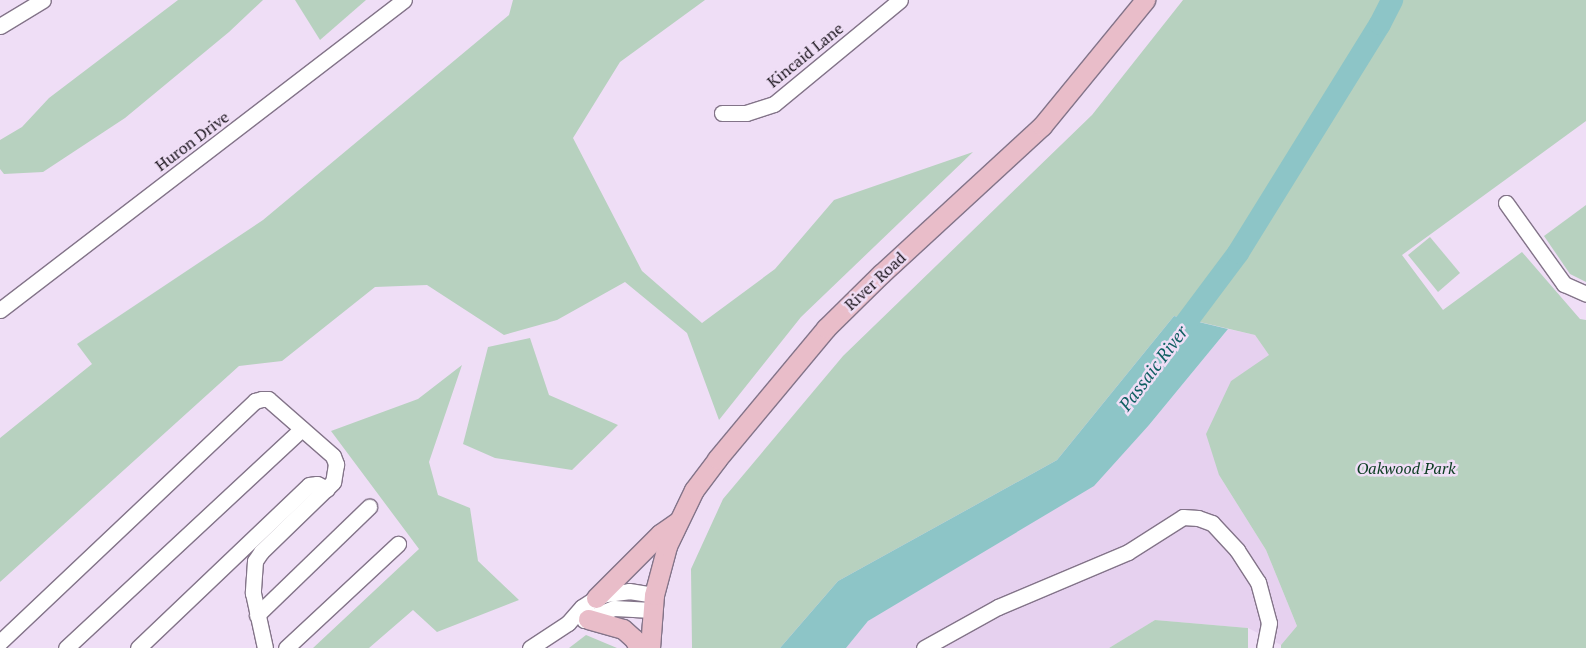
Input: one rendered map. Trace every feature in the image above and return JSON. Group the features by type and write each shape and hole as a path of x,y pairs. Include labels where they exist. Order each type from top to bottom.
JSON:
{"main road":[{"name":"River Road","path":"650,648 653,602 667,546 694,490 826,328 1042,126 1145,0"},
{"path":"596,598 660,534 677,522"},
{"path":"588,619 623,629 634,639 639,648"}],"street":[{"path":"0,26 44,0"},
{"name":"Huron Drive","path":"0,310 404,0"},
{"name":"Kincaid Lane","path":"722,113 746,113 774,104 900,0"},
{"path":"1506,203 1564,284 1586,294"},
{"path":"0,642 255,402 268,399 333,456 336,473 333,482 261,552 255,561 253,593 264,648"},
{"path":"66,648 302,429"},
{"path":"138,648 310,485 317,484 327,488"},
{"path":"256,615 369,507"},
{"path":"924,648 998,607 1128,552 1183,518 1198,518 1212,523 1237,550 1248,566 1258,582 1269,623 1264,645"},
{"path":"286,648 398,544"},
{"path":"568,624 582,607 596,598 629,591 653,602"},
{"path":"530,648 568,624 588,619 614,608 653,602"}],"shaded area":[{"path":"1228,329 1255,335 1270,356 1231,381 1219,475 1266,550 1297,626 1281,645 1248,628 1155,620 1109,648 846,648 868,621 1149,425"}],"green space":[{"path":"178,0 263,0 229,32 125,118 43,172 4,174 0,169 0,140 22,127 49,98"},
{"path":"295,0 366,0 320,40"},
{"path":"513,0 705,0 620,62 573,138 642,271 702,323 775,269 834,200 973,152 801,317 719,420 687,333 625,282 557,320 504,335 427,285 375,287 282,361 239,366 0,582 0,438 92,364 77,344 263,220 509,15"},
{"name":"Oakwood Park","path":"1183,0 1586,0 1586,121 1402,255 1443,310 1522,252 1580,319 1586,320 1586,648 1281,648 1281,645 1297,626 1266,550 1219,475 1206,434 1231,381 1269,355 1255,335 1174,316 1057,460 838,581 780,648 692,648 691,569 723,499 843,356 1092,115"},
{"path":"1586,205 1586,282 1570,274 1544,236"},
{"path":"1430,237 1460,273 1438,292 1408,255"},
{"path":"530,338 549,395 618,425 572,470 495,458 463,444 488,347"},
{"path":"462,365 429,462 438,495 470,508 478,561 519,600 437,632 413,610 369,648 313,648 419,549 331,431 418,399"},
{"path":"1155,620 1248,628 1248,648 1109,648"},
{"path":"586,635 617,648 569,648"}],"water":[{"path":"1174,316 1228,329 1149,425 1094,486 868,621 846,648 780,648 838,581 1057,460"}],"waterway":[{"name":"Passaic River","path":"1170,344 1238,253 1380,24 1392,0"}]}
